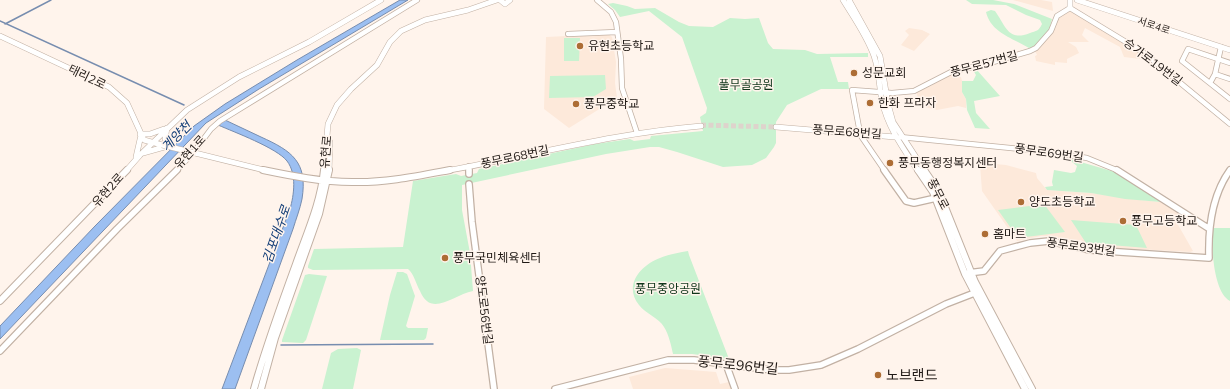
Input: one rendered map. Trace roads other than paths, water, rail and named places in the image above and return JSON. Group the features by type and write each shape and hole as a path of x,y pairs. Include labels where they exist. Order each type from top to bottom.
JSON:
{"street":[{"name":"유현2로","path":"224,87 239,77 309,42 381,0"},
{"name":"유현2로","path":"0,301 92,208 138,156 196,103 224,87 302,48 385,0"},
{"name":"유현1로","path":"0,351 152,192 190,156 214,126 227,116 418,0"},
{"name":"유현로","path":"261,389 272,348 314,232 326,181 328,124 344,96 377,65 393,38 405,28 419,21 468,10 499,1 507,3 511,0"},
{"path":"597,0 613,15 621,59 622,88 637,132"},
{"name":"풍무로","path":"843,0 873,52 883,92 898,137 936,198 968,273 1025,389"},
{"name":"풍무로","path":"849,0 878,51 883,68 883,92"},
{"path":"1070,0 1070,8"},
{"name":"서로4로","path":"1077,0 1230,50"},
{"name":"풍무로57번길","path":"861,134 852,90 883,92 914,91 953,71 983,65 1033,50 1051,31 1057,16 1070,8"},
{"name":"승가로19번길","path":"1070,8 1144,53 1230,124"},
{"path":"568,34 617,32"},
{"name":"태리2로","path":"0,36 109,87 127,102 141,134"},
{"path":"1210,83 1215,74 1221,47"},
{"path":"1230,63 1188,48 1182,61 1230,99"},
{"path":"1215,74 1230,79"},
{"path":"1223,93 1230,96"},
{"name":"풍무로68번길","path":"326,181 419,173 637,132 701,126"},
{"path":"138,156 164,145 167,128 150,134 141,134"},
{"name":"풍무로68번길","path":"776,128 898,137"},
{"name":"풍무로68번길","path":"152,142 309,179 341,182 377,180 469,166 637,132"},
{"path":"141,134 144,140 152,142"},
{"path":"138,156 141,134"},
{"path":"861,134 906,201 914,203 936,198"},
{"name":"풍무로","path":"898,137 939,192 968,273"},
{"name":"풍무로69번길","path":"898,137 1051,152 1087,158 1114,168 1132,178 1208,228"},
{"path":"469,166 469,174"},
{"path":"1208,228 1220,188 1230,170"},
{"name":"유현로","path":"254,389 261,359 326,181"},
{"name":"양도로56번길","path":"469,184 472,222 494,389"},
{"name":"풍무로93번길","path":"968,273 981,272 987,268 995,255 1000,251 1043,241 1054,241 1090,250 1209,258 1208,228"},
{"name":"풍무로","path":"977,292 1032,389"},
{"name":"풍무로96번길","path":"555,389 668,360 694,360 781,370 824,364 858,349 946,304 977,292"},
{"path":"726,364 735,389"}],"water":[{"path":"400,0 408,0 259,89 206,123 0,339 0,326 95,226 194,126 225,104"},
{"path":"225,120 272,142 289,153 300,167 303,186 302,199 293,229 235,389 222,389 290,209 294,185 290,166 282,156 255,141 218,125"}],"waterway":[{"path":"6,24 51,0"},
{"name":"김포대수로","path":"0,21 6,24"},
{"name":"김포대수로","path":"6,24 184,105"},
{"path":"281,345 433,344"}],"tunnel":[{"path":"701,125 776,127"}],"place":[{"name":"유현초등학교","path":"580,46"},
{"name":"성문교회","path":"854,73"},
{"name":"한화 프라자","path":"870,103"},
{"name":"풍무중학교","path":"576,104"},
{"name":"풍무동행정복지센터","path":"890,163"},
{"name":"양도초등학교","path":"1021,202"},
{"name":"풍무고등학교","path":"1123,221"},
{"name":"홈마트","path":"985,234"},
{"name":"풍무국민체육센터","path":"445,258"},
{"name":"노브랜드","path":"878,375"}],"park label":[{"name":"풀무골공원","path":"746,85"},
{"name":"풍무중앙공원","path":"668,289"}],"water label":[{"name":"계양천","path":"176,136"}]}
